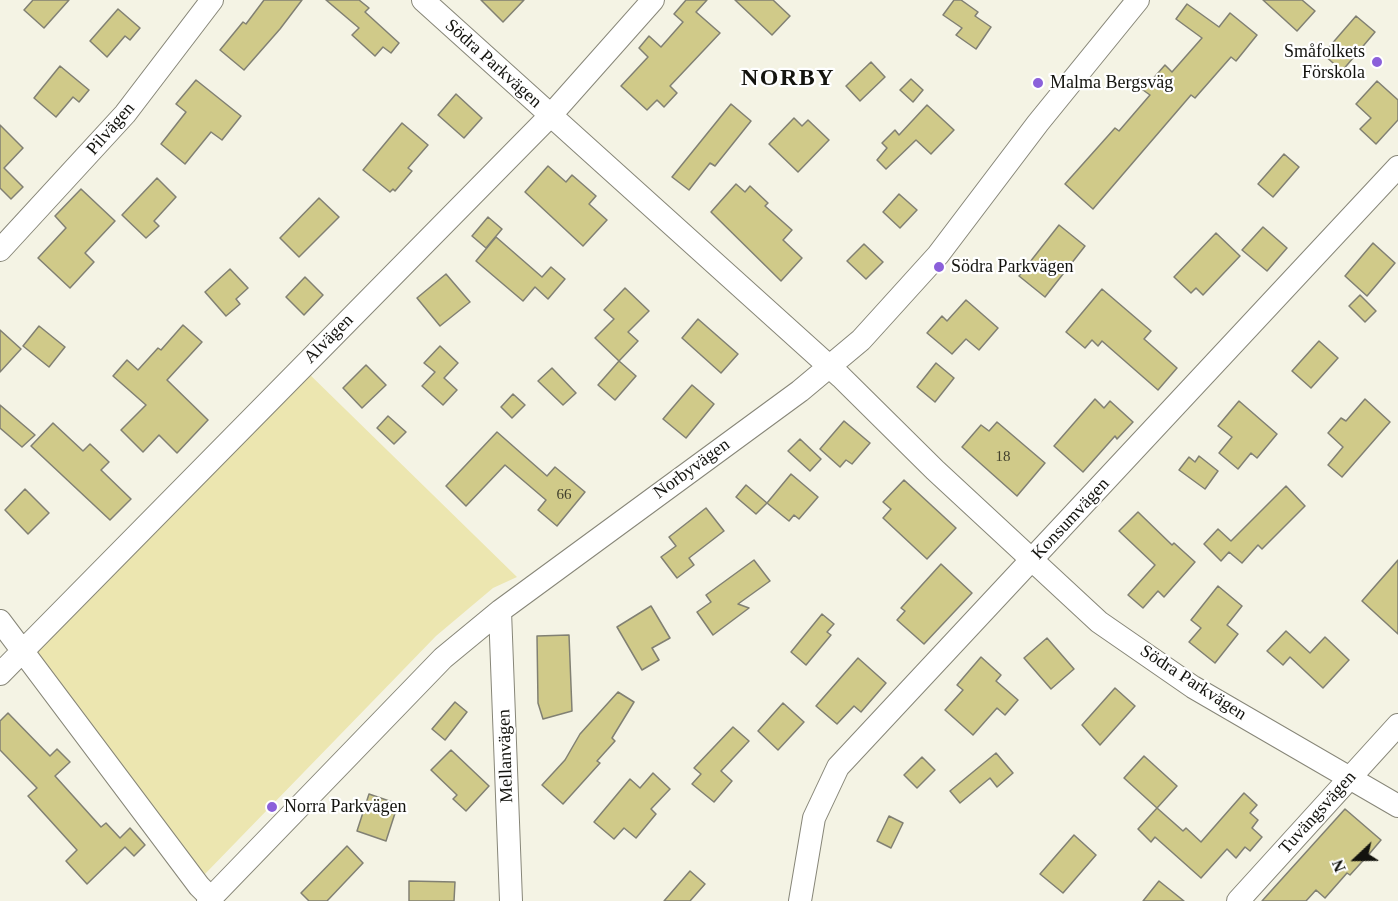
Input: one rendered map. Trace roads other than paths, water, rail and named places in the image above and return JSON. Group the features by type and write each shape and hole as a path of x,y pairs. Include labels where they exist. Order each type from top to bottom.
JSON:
{"street":[{"name":"Pilvägen","path":"0,250 125,114 212,0"},
{"name":"Södra Parkvägen","path":"423,0 830,367 1032,561 1099,622 1193,687 1398,806"},
{"name":"Alvägen","path":"0,674 550,116 653,0"},
{"name":"Norbyvägen","path":"209,899 443,658 500,611 830,367 861,340 938,255 1038,123 1138,0"},
{"name":"Konsumvägen","path":"800,901 814,818 838,767 1398,167"},
{"name":"Mellanvägen","path":"500,611 511,901"},
{"path":"0,621 209,899"},
{"name":"Tuvängsvägen","path":"1238,901 1398,725"}],"place":[{"name":"Småfolkets Förskola","path":"1377,62"},
{"name":"Malma Bergsväg","path":"1038,83"},
{"name":"Södra Parkvägen","path":"939,267"},
{"name":"Norra Parkvägen","path":"272,807"}],"district":[{"name":"NORBY","path":"788,79"}]}
